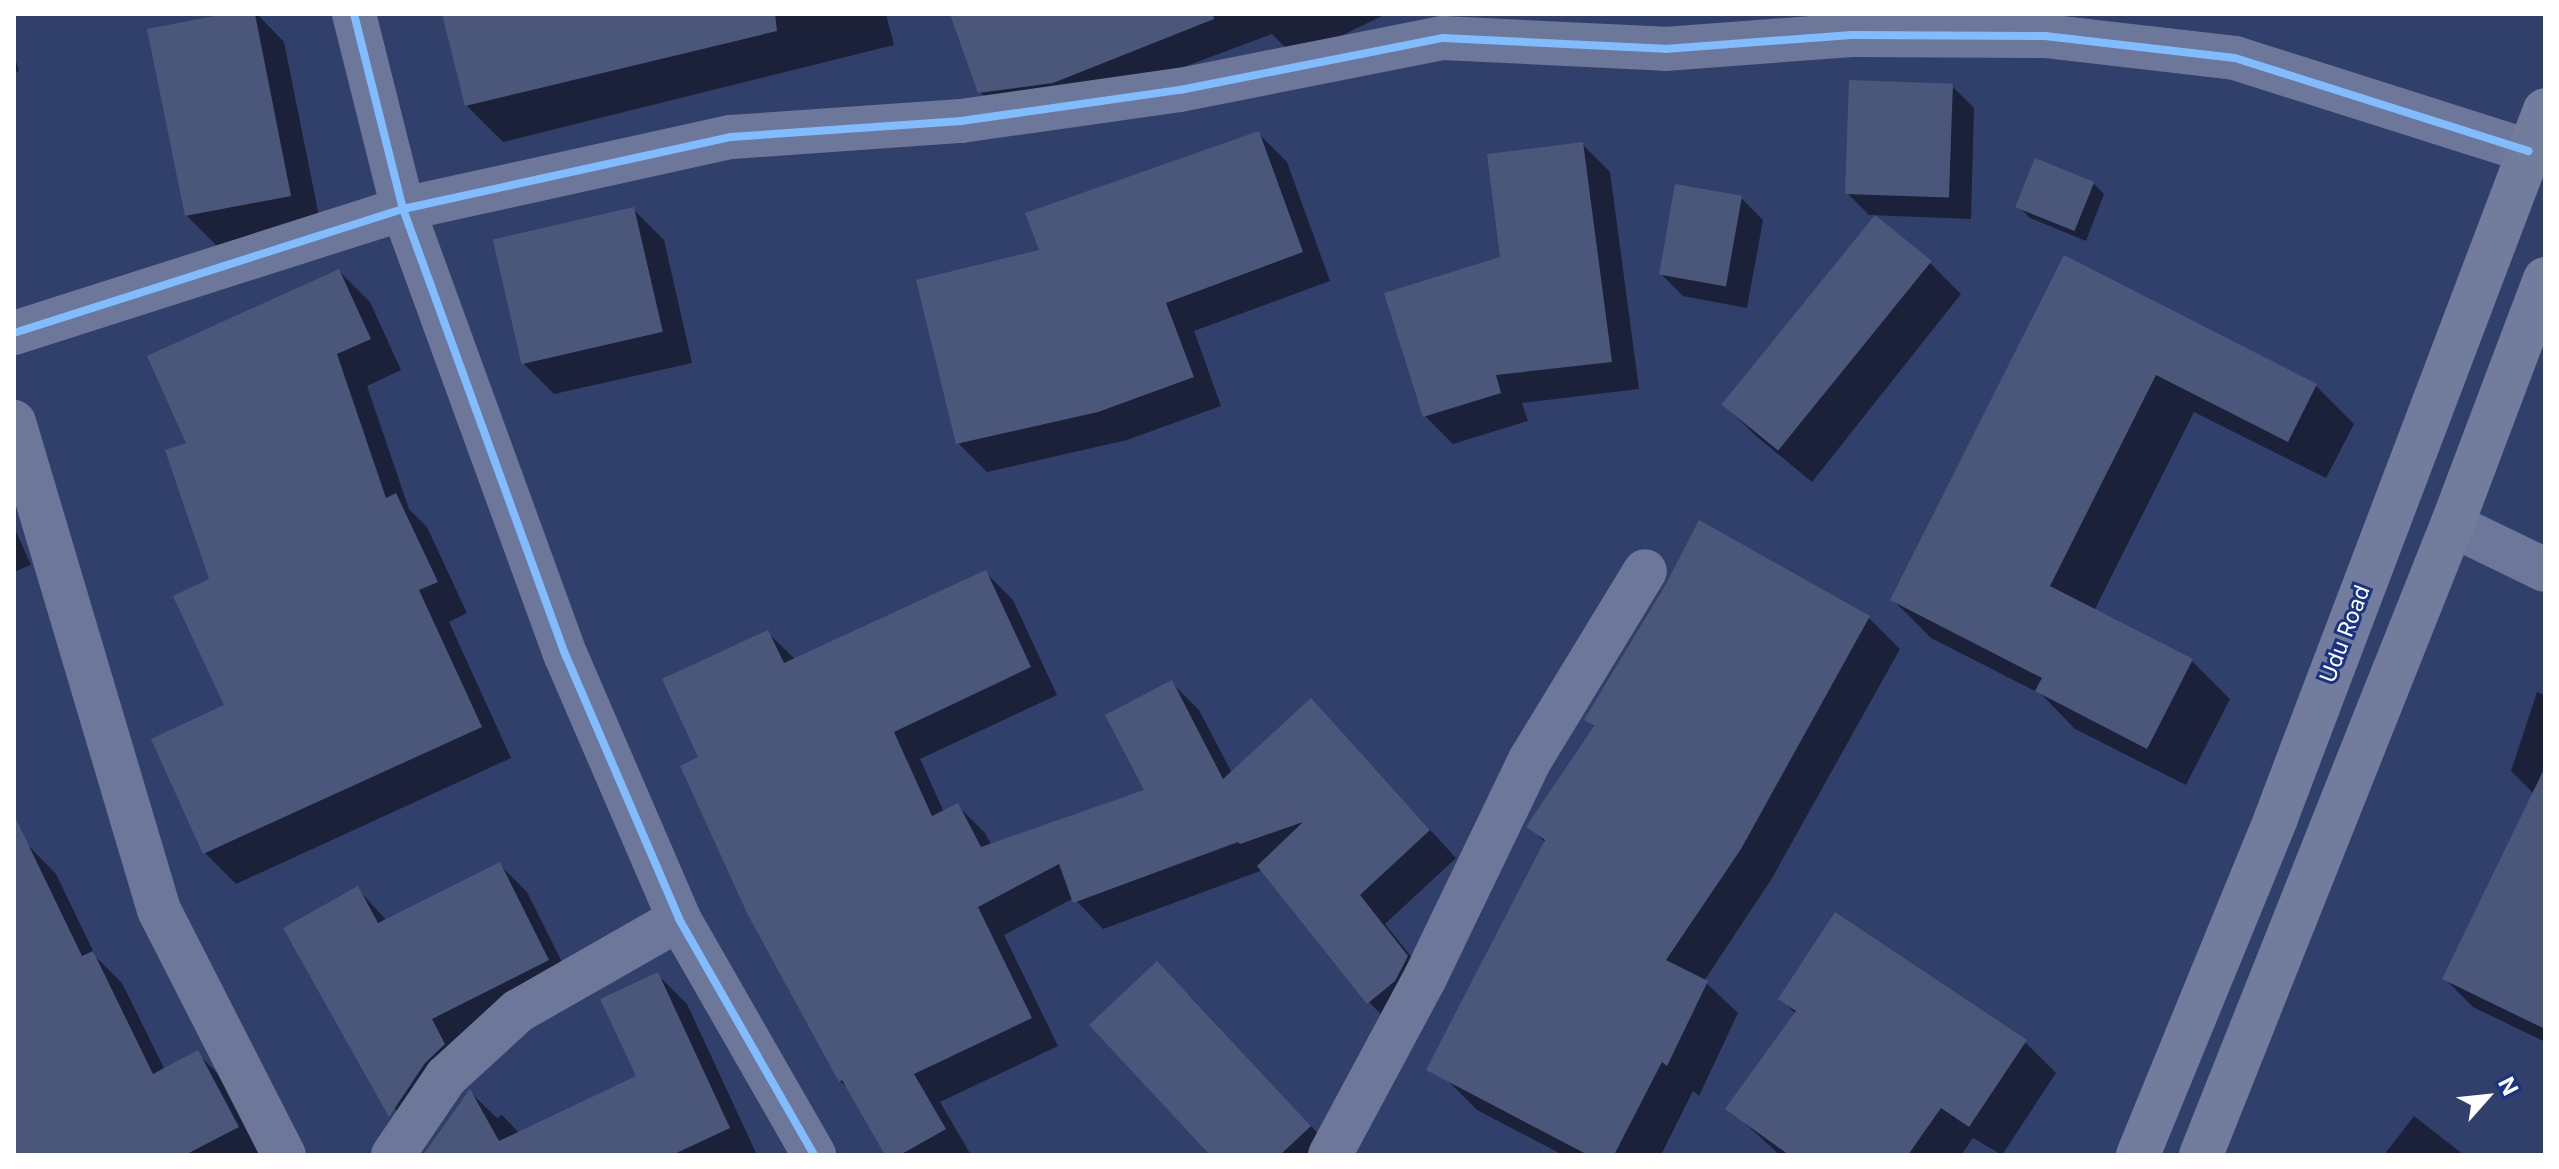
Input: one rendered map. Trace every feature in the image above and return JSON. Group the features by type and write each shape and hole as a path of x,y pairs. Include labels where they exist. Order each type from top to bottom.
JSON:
{"main road":[{"name":"Udu Road","path":"2138,1155 2276,818 2545,110"},
{"path":"2201,1155 2452,525 2545,279"}],"street":[{"path":"354,14 403,209 566,656 679,919 814,1155"},
{"path":"14,333 403,209 731,137 961,121 1180,90 1443,38 1665,49 1851,35 2045,36 2235,58 2529,151"},
{"path":"14,422 159,910 284,1155"},
{"path":"2452,525 2545,570"},
{"path":"1330,1155 1425,978 1530,760 1645,571"},
{"path":"393,1155 446,1077 518,1011 679,919"}],"building":[{"path":"225,14 255,14 291,196 185,216 147,29"},
{"path":"442,14 775,14 777,31 465,106"},
{"path":"950,14 1213,14 1214,19 1053,83 978,93"},
{"path":"1849,80 1953,84 1949,198 1845,194"},
{"path":"1259,131 1303,252 1166,303 1194,377 1098,412 956,444 916,280 1039,250 1025,213"},
{"path":"1583,142 1612,362 1496,375 1501,393 1423,417 1384,293 1500,257 1487,154"},
{"path":"2035,158 2094,182 2074,231 2015,207"},
{"path":"1675,184 1742,196 1726,286 1659,275"},
{"path":"634,207 663,332 522,364 493,240"},
{"path":"1875,215 1932,261 1778,451 1721,405"},
{"path":"2064,255 2317,384 2288,442 2156,375 2050,586 2193,659 2147,749 2035,691 2042,678 1890,600"},
{"path":"339,269 371,339 337,354 386,498 396,493 438,582 419,590 482,727 203,854 151,739 224,705 173,596 209,579 165,450 186,443 147,356"},
{"path":"1699,520 1870,616 1741,849 1666,960 1708,981 1667,1066 1662,1062 1614,1155 1588,1155 1426,1070 1545,840 1526,827 1594,726 1584,720 1666,584"},
{"path":"986,570 1031,667 894,732 932,816 958,803 981,847 1144,790 1105,715 1172,680 1223,779 1311,698 1430,830 1360,895 1408,956 1395,981 1367,1004 1257,866 1303,822 1240,844 1238,842 1073,903 1059,864 978,907 1032,1018 914,1074 946,1129 900,1155 885,1155 842,1080 839,1082 748,915 680,766 698,757 662,679 768,630 784,663"},
{"path":"2545,767 2545,1029 2442,979"},
{"path":"14,815 82,956 93,951 153,1074 198,1050 239,1127 185,1155 14,1155"},
{"path":"500,862 549,960 432,1019 445,1044 425,1063 389,1117 283,928 358,886 378,923"},
{"path":"1835,912 2027,1040 1969,1127 1941,1108 1908,1155 1789,1155 1725,1109 1796,1011 1778,999"},
{"path":"1157,961 1311,1126 1280,1155 1210,1155 1089,1025"},
{"path":"658,972 730,1128 672,1155 423,1155 470,1089 499,1141 636,1076 600,999"}],"cycle path":[{"path":"354,14 403,209 566,656 679,919 814,1155"},
{"path":"14,333 403,209 731,137 961,121 1180,90 1443,38 1665,49 1851,35 2045,36 2235,58 2529,151"}]}
